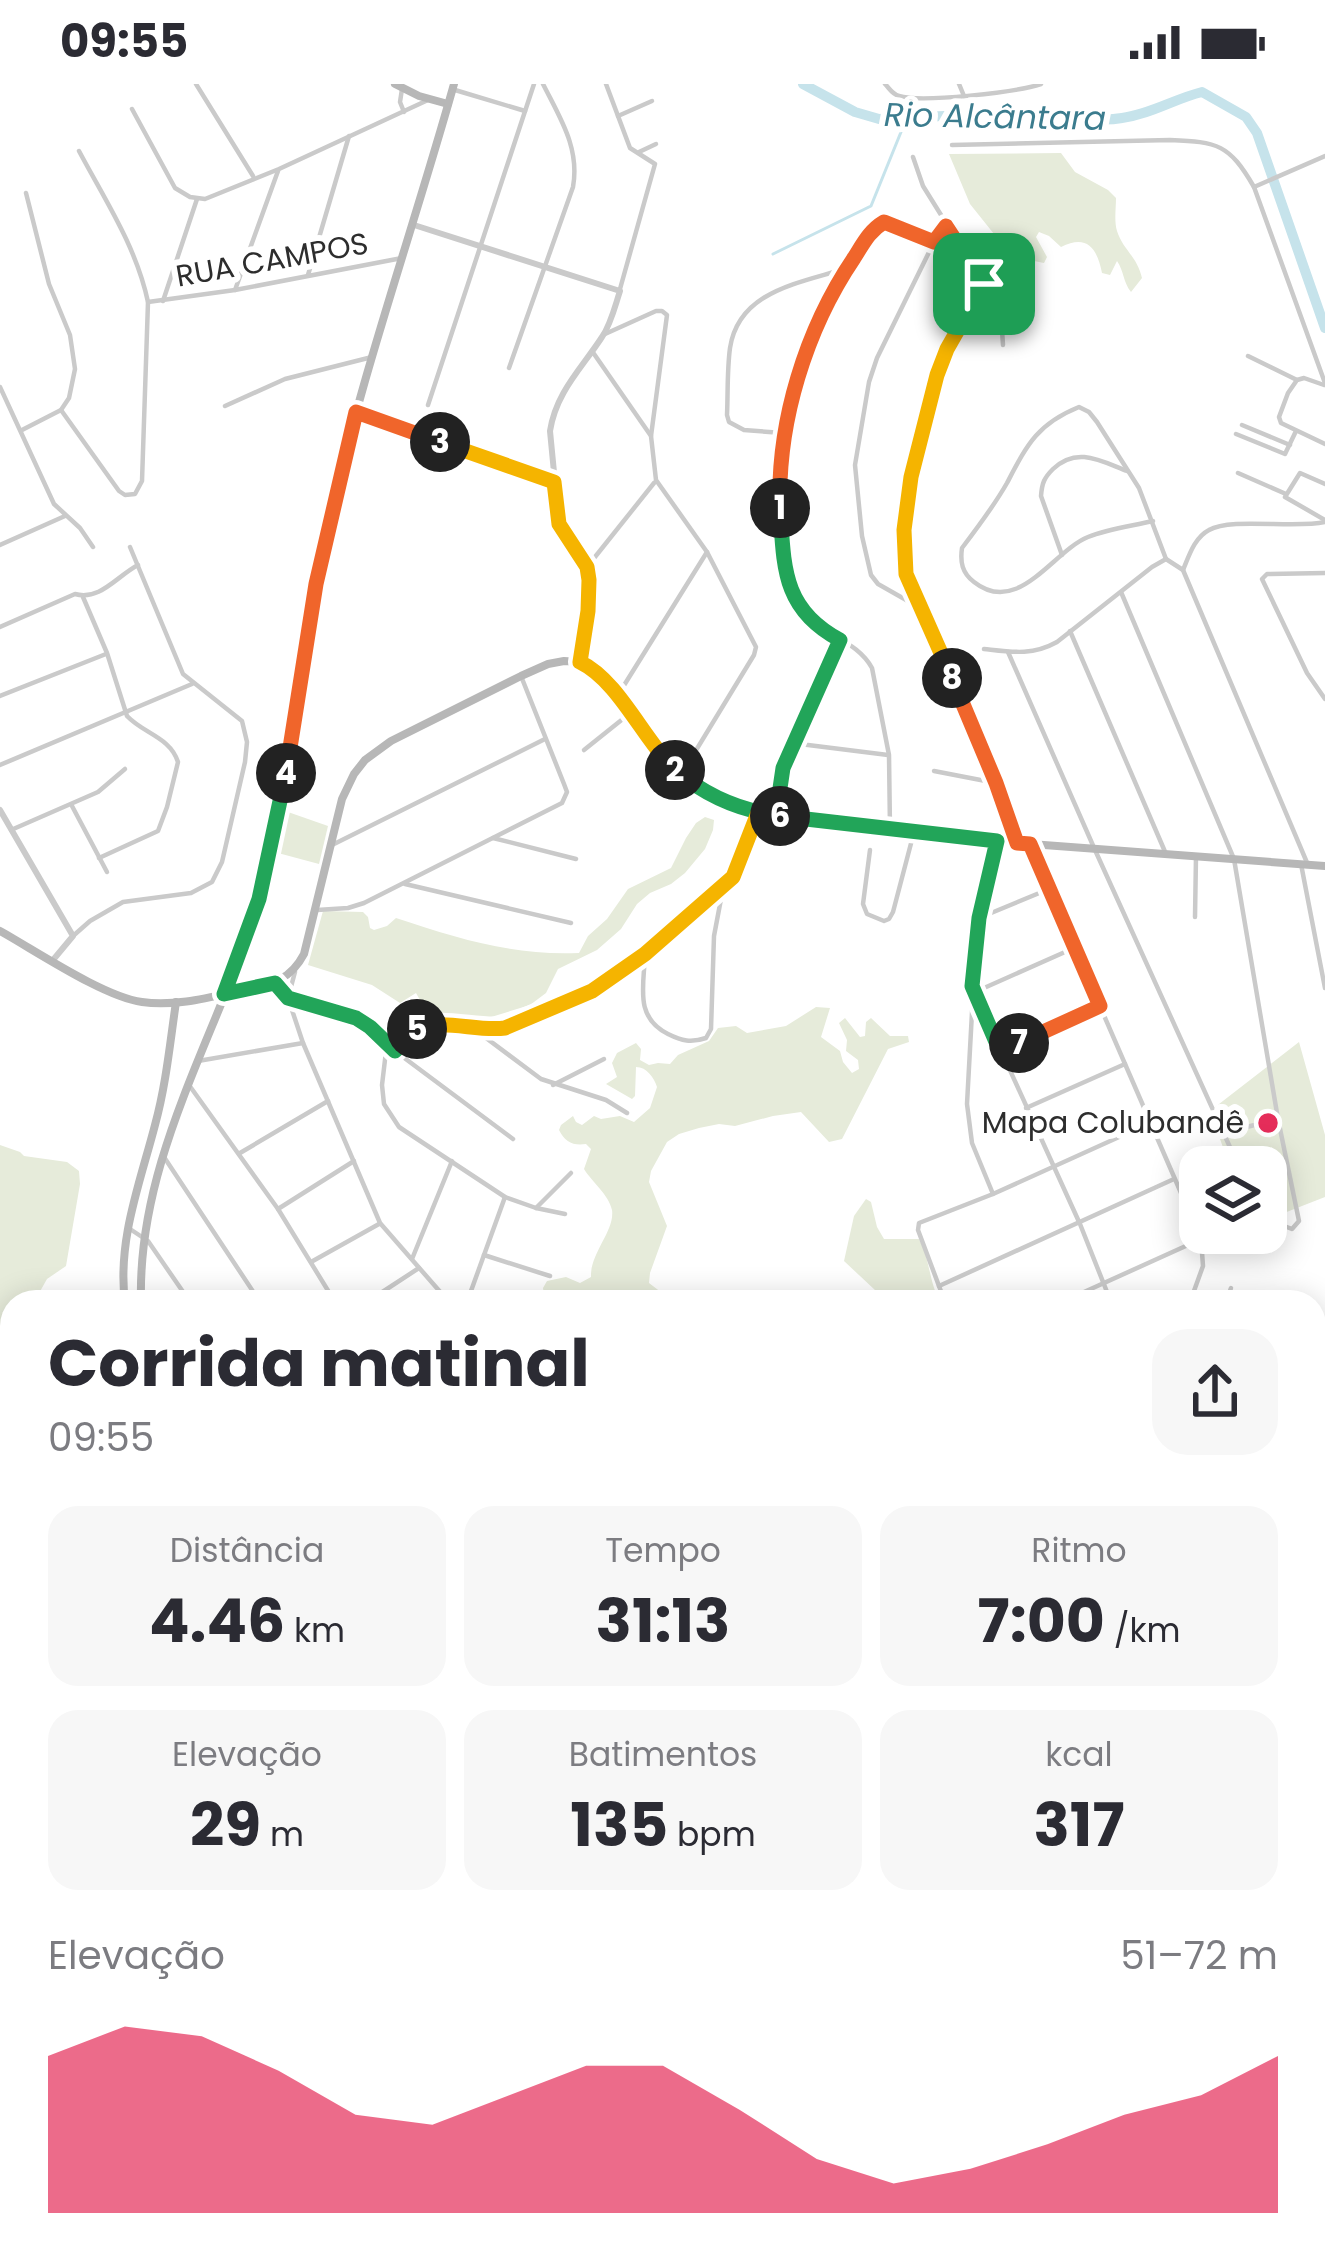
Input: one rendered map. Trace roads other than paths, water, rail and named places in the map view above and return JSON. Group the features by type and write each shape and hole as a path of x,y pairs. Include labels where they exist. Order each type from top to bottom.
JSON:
{"main road":[{"path":"398,86 448,104"},
{"path":"141,1290 150,1197 264,880 287,772 316,584 356,412 453,87"},
{"path":"0,931 130,1000 176,1002 275,983 297,967 308,944 342,799 365,760 391,741 554,662 580,662 597,673 681,775 716,798 758,813 1017,843 1325,866"},
{"path":"125,1290 128,1228 161,1098 176,1002"}],"street":[{"path":"196,84 254,178"},
{"path":"428,405 534,84"},
{"path":"508,368 576,171 571,140 543,84"},
{"path":"580,662 588,611 587,567 559,524 550,430 562,393 605,334 655,168 653,161 630,148 606,84"},
{"path":"885,84 899,96 964,96 1041,84"},
{"path":"959,84 964,96"},
{"path":"398,86 404,112"},
{"path":"453,87 525,111"},
{"path":"132,110 170,181 182,194 197,199 279,169 428,100"},
{"path":"618,116 652,101"},
{"path":"308,275 349,136"},
{"path":"952,145 1217,144 1234,155 1256,186 1325,384"},
{"path":"636,153 656,145"},
{"path":"61,410 119,491 135,494 142,481 148,302 125,234 79,151"},
{"path":"1256,186 1325,156"},
{"path":"913,157 923,186 984,284 937,375 911,477 904,530 906,574 1017,843"},
{"path":"235,290 279,169"},
{"path":"22,430 61,410 73,386 74,350 44,268 26,193"},
{"path":"164,301 197,199"},
{"path":"890,829 889,755 872,668 861,653 807,617 796,602 786,575 779,502 785,434 811,336 847,268 867,236 884,222 934,242"},
{"path":"414,225 620,291"},
{"path":"924,611 871,575 862,536 856,465 877,358 946,226"},
{"name":"RUA CAMPOS","path":"148,302 404,257"},
{"path":"785,434 744,430 729,422 734,335 748,309 771,292 847,268"},
{"path":"982,290 1008,304 1003,345"},
{"path":"605,334 656,311 667,315 652,436 656,481 707,552 756,646 681,775"},
{"path":"592,350 652,436"},
{"path":"1248,356 1297,380"},
{"path":"225,406 285,379 372,357"},
{"path":"1325,384 1297,380 1279,417 1281,423 1325,444"},
{"path":"0,387 48,493 92,547"},
{"path":"1153,521 1088,537 1033,580 1011,590 980,586 970,579 960,558 1028,441 1072,409 1089,412 1139,488 1153,521 1166,560 1183,570 1305,864 1325,988"},
{"path":"356,412 554,482"},
{"path":"1241,425 1290,445"},
{"path":"1237,434 1285,454 1296,431"},
{"path":"1062,555 1041,496 1046,477 1063,460 1083,455 1128,471"},
{"path":"1238,473 1286,494"},
{"path":"1325,484 1300,473 1286,494 1286,499 1325,521"},
{"path":"587,567 656,481"},
{"path":"0,545 65,516"},
{"path":"1183,570 1198,539 1211,528 1325,521"},
{"path":"52,960 90,921 123,902 204,888 217,874 245,762 246,731 231,710 192,684 176,662 130,547"},
{"path":"618,695 707,552"},
{"path":"984,649 1043,650 1166,560"},
{"path":"0,627 75,594 83,597 109,587 138,565"},
{"path":"1325,573 1262,577 1309,678 1325,699"},
{"path":"1121,592 1234,859 1284,1146"},
{"path":"83,597 125,712 177,755 177,772 158,831 99,858"},
{"path":"1070,632 1166,854"},
{"path":"776,815 792,743 840,640"},
{"path":"1008,652 1230,1146"},
{"path":"0,696 107,653"},
{"path":"317,910 354,906 405,884 562,803 564,784 520,676"},
{"path":"0,765 192,684"},
{"path":"584,750 629,714"},
{"path":"332,845 545,739"},
{"path":"792,743 889,755"},
{"path":"11,830 72,806 125,769"},
{"path":"934,771 996,783"},
{"path":"72,806 107,872"},
{"path":"0,810 73,935"},
{"path":"645,954 644,1007 651,1023 685,1041 706,1038 711,1029 717,914 758,813"},
{"path":"870,850 863,904 867,914 884,921 893,912 914,832"},
{"path":"493,838 576,859"},
{"path":"993,1194 968,1127 979,918 997,841"},
{"path":"1030,844 1179,1190"},
{"path":"1195,917 1196,856"},
{"path":"395,1051 429,1024 505,1028 569,1002 645,954 733,877"},
{"path":"405,884 572,923"},
{"path":"979,918 1049,889"},
{"path":"1316,930 1325,931"},
{"path":"973,989 1074,948"},
{"path":"288,998 297,967"},
{"path":"275,983 288,998 380,1222 438,1290"},
{"path":"973,989 1106,1290"},
{"path":"288,998 356,1018 513,1139"},
{"path":"1000,1051 1100,1006"},
{"path":"475,1029 553,1085 607,1100 627,1113"},
{"path":"198,1061 303,1042"},
{"path":"387,1043 382,1085 392,1120 506,1197 565,1214"},
{"path":"553,1085 604,1059"},
{"path":"1026,1108 1125,1064"},
{"path":"189,1084 278,1209 328,1290"},
{"path":"240,1154 328,1100"},
{"path":"1224,1133 1278,1119"},
{"path":"940,1290 918,1225 1150,1123"},
{"path":"163,1156 252,1290"},
{"path":"278,1209 354,1161"},
{"path":"412,1259 452,1161"},
{"path":"1287,1162 1299,1221 1292,1229 1287,1227"},
{"path":"536,1208 571,1173"},
{"path":"938,1286 1174,1179"},
{"path":"471,1290 506,1197"},
{"path":"310,1262 380,1222"},
{"path":"128,1228 143,1236 181,1290"},
{"path":"1089,1290 1179,1249"},
{"path":"1194,1290 1202,1254"},
{"path":"484,1255 550,1276"},
{"path":"385,1290 419,1268"}],"waterway":[{"name":"Rio Alcântara","path":"803,84 855,112 879,119 1038,113 1112,119 1202,92 1246,117 1257,133 1325,328"},
{"path":"773,254 871,206 901,132 892,119"}],"place":[{"name":"Mapa Colubandê","path":"1268,1123"}]}
